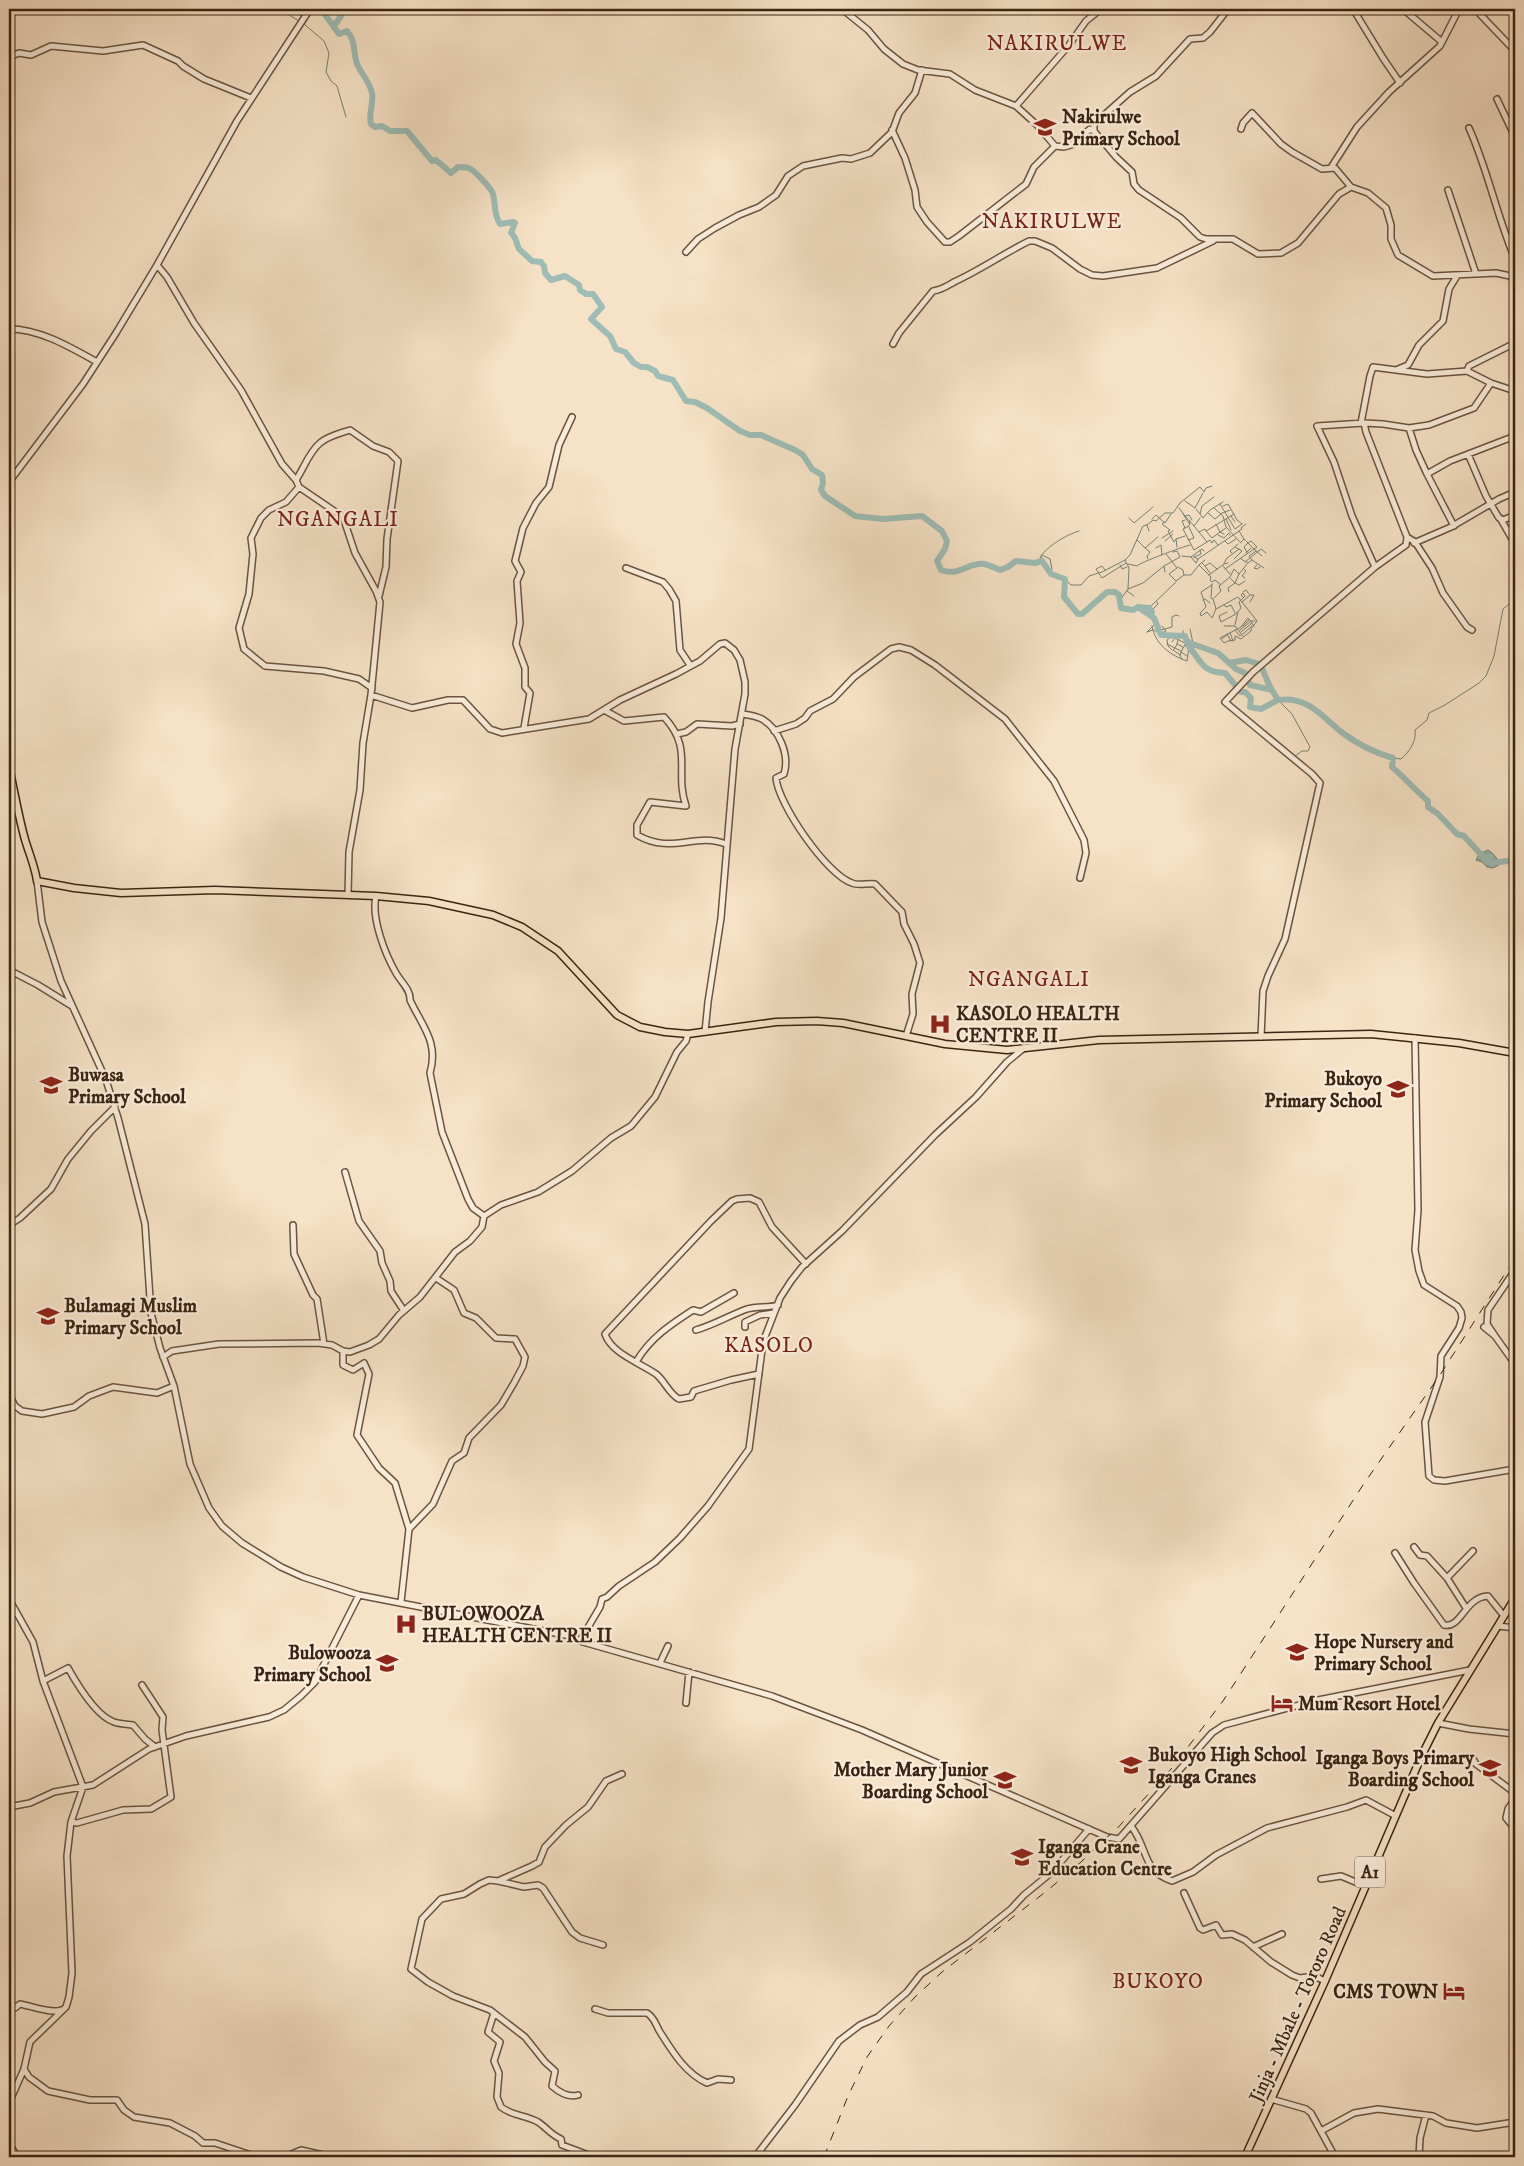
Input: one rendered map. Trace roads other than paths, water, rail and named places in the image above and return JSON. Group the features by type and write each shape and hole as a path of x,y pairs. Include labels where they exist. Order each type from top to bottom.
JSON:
{"main road":[{"path":"9,767 22,828 36,870 37,881 74,888 121,893 215,890 376,896 429,901 493,915 522,927 558,951 609,1008 629,1023 653,1031 688,1034 776,1022 817,1021 843,1024 954,1045 1006,1050 1099,1040 1371,1034 1415,1038 1515,1053"},
{"name":"Jinja - Mbale - Tororo Road","path":"1245,2157 1325,1981 1394,1815 1438,1723 1515,1598"}],"street":[{"path":"9,482 83,384 97,362 157,265 200,185 251,98 310,9"},
{"path":"765,9 785,9"},
{"path":"842,9 868,30 884,50 903,64 922,70 950,74 975,90 1016,106 1032,120 1055,146 1064,147 1071,145 1083,133 1090,129 1094,131 1116,157 1132,172 1134,184 1139,190 1181,218 1200,237 1206,239 1234,239 1258,254 1280,254 1298,243 1339,194 1351,187"},
{"path":"1016,106 1069,45 1086,20 1101,9"},
{"path":"1094,131 1094,124 1130,92 1156,76 1190,39 1203,38 1207,35 1228,9"},
{"path":"1353,9 1400,83"},
{"path":"1403,9 1442,42"},
{"path":"1240,129 1242,123 1252,113 1281,144 1292,152 1322,169 1332,166 1357,127 1389,92 1436,50 1459,9"},
{"path":"1475,9 1515,51"},
{"path":"9,57 19,53 31,55 51,46 103,51 142,45 178,61 204,78 251,98"},
{"path":"686,252 698,239 715,228 759,207 776,196 786,179 803,166 842,158 851,159 870,154 892,130 899,113 915,93 922,70"},
{"path":"1496,99 1515,136"},
{"path":"1469,128 1477,146 1515,259"},
{"path":"892,130 905,158 915,190 917,207 927,222 945,242 950,242 959,236 1026,184 1034,167 1055,146"},
{"path":"1332,166 1351,187 1368,193 1386,208 1391,225 1391,239 1398,255 1433,276 1496,274 1515,277"},
{"path":"1448,190 1476,274"},
{"path":"893,344 899,333 933,291 942,290 1029,241 1035,241 1052,248 1080,269 1092,275 1103,276 1157,268 1218,239"},
{"path":"157,265 167,277 194,324 240,390 282,464 296,480 299,487 342,517 355,553 379,596"},
{"path":"1396,370 1408,365 1419,345 1443,321 1449,289 1457,276"},
{"path":"9,328 44,336 97,362"},
{"path":"1467,371 1469,366 1515,343"},
{"path":"1406,545 1406,537 1363,423 1373,367 1427,374 1467,371 1491,383 1515,391"},
{"path":"1375,567 1352,516 1334,462 1317,426 1363,423 1408,428 1429,425 1474,408 1491,383"},
{"path":"524,728 530,694 525,688 525,668 516,644 520,623 517,582 521,572 515,561 522,528 536,503 549,487 559,445 572,417"},
{"path":"1408,428 1427,474 1454,526"},
{"path":"296,480 308,462 310,454 321,442 350,430 373,446 388,452 398,461 387,539 386,567 379,596 378,638 363,743 360,790 349,852 348,895"},
{"path":"1427,474 1450,461 1515,436"},
{"path":"1468,454 1486,496 1515,544"},
{"path":"299,487 290,499 265,514 252,538 253,554 249,594 239,628 244,649 265,666 324,671 359,679 372,688"},
{"path":"1261,1037 1263,992 1285,939 1320,783 1312,774 1225,702 1253,672 1375,567 1406,545 1454,526 1491,503 1515,492"},
{"path":"1499,518 1502,520 1515,515"},
{"path":"1406,537 1415,542 1432,568 1443,593 1467,627 1472,630"},
{"path":"626,568 663,582 669,589 676,602 680,650 690,665"},
{"path":"371,695 412,708 457,699 464,700 490,729 495,732 515,731 524,728 589,719 700,661 720,644 725,643 734,650 740,660 745,682 743,714 735,749 721,918 705,1032"},
{"path":"774,731 796,724 805,718 810,712 832,699 854,677 891,649 898,647 910,650 935,665 1005,719 1054,781 1084,840 1086,854 1080,878"},
{"path":"604,710 624,721 664,717 677,734 682,750 682,790 686,806 650,802 637,824 638,835 662,844 706,840 726,844"},
{"path":"743,714 762,720 774,731 786,753 784,774 776,778 781,799 816,852 836,873 852,884 875,884 902,912 904,924 914,944 920,963 912,994 913,1014 906,1036"},
{"path":"677,734 686,732 697,724 732,726 740,724"},
{"path":"37,881 42,922 61,981 104,1075 115,1107 145,1224 149,1300 160,1348 174,1386 190,1464 209,1508 222,1526 242,1543 281,1567 302,1577 359,1595 570,1636 580,1641 772,1696 862,1730 1106,1837 1119,1839 1212,1733 1224,1725 1318,1700 1470,1670"},
{"path":"376,896 374,906 381,942 395,972 410,994 410,1000 428,1031 431,1042 432,1065 430,1073 442,1132 468,1199 473,1208 484,1216"},
{"path":"9,970 38,984 72,1007"},
{"path":"160,1348 172,1351 229,1343 296,1342 332,1345 343,1351 350,1352 374,1342 420,1297 455,1252 470,1241 482,1227 484,1216 501,1205 538,1192 572,1171 611,1138 632,1126 655,1097 688,1034"},
{"path":"1415,1038 1416,1257 1424,1285 1457,1306 1462,1312 1459,1328 1441,1356 1440,1377 1425,1422 1429,1476 1434,1480 1445,1481 1515,1469"},
{"path":"580,1641 600,1607 602,1599 607,1598 619,1586 655,1562 680,1538 736,1470 749,1449 763,1342 774,1313 791,1281 1024,1047"},
{"path":"9,1225 20,1218 51,1188 68,1159 91,1131 115,1107"},
{"path":"345,1172 359,1221 380,1251 382,1264 390,1281 392,1291 404,1311"},
{"path":"759,1374 694,1391 691,1397 680,1399 674,1397 657,1375 616,1349 606,1339 605,1334 732,1201 737,1199 750,1198 760,1202 775,1231 806,1264"},
{"path":"293,1225 294,1254 313,1295 317,1299 324,1344"},
{"path":"1515,1270 1488,1310 1487,1324 1515,1364"},
{"path":"409,1529 433,1504 452,1461 464,1453 469,1438 501,1405 523,1366 525,1357 515,1339 496,1338 476,1318 464,1313 454,1290 436,1278"},
{"path":"636,1362 646,1346 660,1332 693,1310 702,1312 734,1293"},
{"path":"696,1330 708,1327 745,1310 778,1305"},
{"path":"745,1327 745,1322 752,1318 774,1313"},
{"path":"1484,1327 1495,1336"},
{"path":"163,1357 172,1351"},
{"path":"343,1351 343,1365 353,1370 364,1363 368,1374 357,1435 379,1468 395,1483 409,1529 401,1602"},
{"path":"9,1394 15,1406 22,1411 42,1414 74,1407 89,1396 113,1387 157,1393 174,1386"},
{"path":"1414,1547 1420,1554 1428,1556 1446,1578 1466,1608"},
{"path":"1446,1578 1472,1551"},
{"path":"1396,1553 1414,1583 1444,1625 1453,1624 1475,1600 1488,1596 1504,1616"},
{"path":"9,1807 30,1803 54,1792 94,1785 148,1750 186,1736 269,1717 284,1710 316,1682 359,1595"},
{"path":"9,1599 33,1642 43,1681 83,1786 70,1822 67,1856 72,1973 66,2008 30,2042 24,2069 9,2103"},
{"path":"1498,1626 1515,1628"},
{"path":"660,1663 668,1646"},
{"path":"43,1681 68,1668 85,1697 112,1722 133,1725 145,1740 155,1747"},
{"path":"686,1703 689,1672"},
{"path":"70,1822 77,1823 123,1810 152,1810 171,1797 162,1730 163,1717 142,1685"},
{"path":"1438,1723 1469,1729 1515,1734"},
{"path":"1473,1759 1476,1764 1515,1792"},
{"path":"498,1880 539,1862 545,1847 566,1825 588,1807 606,1781 622,1774"},
{"path":"1131,1826 1140,1838 1145,1857 1158,1876 1172,1881 1193,1872 1216,1855 1267,1828 1347,1807 1366,1800 1394,1815"},
{"path":"1512,1803 1506,1818 1515,1829"},
{"path":"755,2157 795,2105 839,2041 860,2025 878,2017 907,1992 921,1974 970,1942 1010,1909 1052,1872 1089,1828"},
{"path":"1361,1863 1372,1868"},
{"path":"1321,1878 1341,1876 1365,1886"},
{"path":"578,2095 566,2094 552,2086 556,2071 545,2062 525,2037 494,2013 484,2007 454,1996 428,1982 411,1969 418,1930 425,1914 444,1897 464,1894 488,1880 498,1880 524,1887 538,1885 543,1888 572,1932 580,1938 603,1945"},
{"path":"1184,1893 1200,1928 1203,1930 1216,1925 1222,1935 1232,1934 1292,1976 1300,1978 1314,1976 1325,1981"},
{"path":"1253,1947 1282,1934"},
{"path":"15,2008 20,2004 59,2012 66,2008"},
{"path":"595,2009 608,2013 647,2013 655,2020 675,2055 694,2075 707,2083 718,2079 731,2080"},
{"path":"494,2013 488,2032 500,2042 494,2061 499,2073 498,2097 500,2107 509,2113 538,2123 554,2137 561,2139 562,2144 594,2157"},
{"path":"24,2069 29,2077 48,2091 90,2100 117,2100 125,2112 134,2117 170,2123 195,2136 203,2143 215,2143 257,2157"},
{"path":"1272,2099 1306,2109 1311,2113 1335,2157"},
{"path":"1321,2131 1354,2113 1378,2109 1433,2116 1446,2122 1477,2128 1515,2122"},
{"path":"1419,2157 1420,2138 1426,2115"},
{"path":"9,2143 17,2157"},
{"path":"285,2157 301,2150 332,2157"}],"water":[{"path":"1488,850 1495,856 1499,865 1493,868 1487,867 1482,862 1476,860 1479,854"}],"waterway":[{"path":"283,9 299,21"},
{"path":"299,9 303,15"},
{"path":"321,9 339,34 347,31 352,39 357,64 372,93 371,124 375,127 382,126 390,131 407,131 432,161 436,160 451,173 458,167 469,168 475,172 492,192 496,216 500,224 515,223 511,233 519,249 532,261 541,262 545,273 551,280 565,276 579,285 580,290 586,294 593,294 602,307 591,319 610,336 616,349 625,352 634,363 641,367 647,367 655,371 658,376 673,380 686,401 695,402 707,408 740,431 750,435 761,435 803,455 812,469 822,475 823,483 821,490 825,496 855,516 883,519 922,516 942,531 947,541 945,549 937,561 941,570 953,572 978,564 986,564 1000,570 1016,561 1035,563 1042,561 1051,574 1065,579 1064,597 1078,614 1082,614 1107,592 1115,592 1119,595 1121,608 1133,610 1138,607 1154,618 1161,635 1185,636 1187,642 1218,653 1236,669 1245,673 1250,685 1272,690 1278,700 1298,701 1307,705 1356,742 1393,758 1392,767 1428,801 1428,807 1438,814 1457,834 1464,836 1486,860 1492,863 1515,860"},
{"path":"334,26 343,13 341,9"},
{"path":"305,22 304,24 324,41 329,53 326,72 331,81 337,86 346,117"},
{"path":"1125,560 1130,555 1143,526 1153,520 1156,521 1165,513 1173,513 1180,503 1200,487 1204,492 1206,488 1212,486"},
{"path":"1185,501 1195,508 1203,493"},
{"path":"1196,509 1200,514 1202,506 1214,497"},
{"path":"1200,514 1203,518 1210,510 1223,502"},
{"path":"1220,504 1235,529 1242,524"},
{"path":"1223,506 1228,504 1237,520 1242,524"},
{"path":"1129,518 1134,523 1153,507"},
{"path":"1179,508 1185,516 1189,515 1192,520"},
{"path":"1214,508 1223,516 1226,527 1241,543"},
{"path":"1220,514 1230,510"},
{"path":"1208,513 1215,519 1220,515"},
{"path":"1152,519 1156,515 1165,523 1171,514"},
{"path":"1183,514 1189,523"},
{"path":"1194,526 1199,532 1205,529 1206,531 1234,514"},
{"path":"1185,516 1194,526 1200,518"},
{"path":"1231,516 1235,522"},
{"path":"1226,519 1231,530"},
{"path":"1185,520 1182,521 1185,528"},
{"path":"1190,521 1189,526 1183,529 1194,550 1207,542 1199,532"},
{"path":"1164,522 1162,524 1170,530 1168,531 1174,542 1176,539"},
{"path":"1216,524 1220,532 1226,528"},
{"path":"1198,559 1242,529 1246,524"},
{"path":"1147,525 1149,531"},
{"path":"1188,540 1194,538 1189,527"},
{"path":"1039,562 1049,547 1068,535 1079,531"},
{"path":"1162,538 1173,531"},
{"path":"1206,531 1212,538 1220,532 1224,534"},
{"path":"1239,531 1244,539 1241,542"},
{"path":"1218,535 1224,538 1229,533 1230,535"},
{"path":"1165,541 1173,534"},
{"path":"1177,547 1176,539 1185,536"},
{"path":"1148,559 1147,556 1150,552 1145,548 1158,537"},
{"path":"1225,541 1228,544 1236,539"},
{"path":"1244,539 1248,543 1251,541 1257,547 1254,549 1262,556"},
{"path":"1137,540 1145,548"},
{"path":"1207,542 1210,540 1212,543 1214,540 1218,545"},
{"path":"1225,569 1254,549 1248,543 1244,547 1247,552"},
{"path":"1232,553 1230,551 1238,544"},
{"path":"1156,548 1161,545 1162,555"},
{"path":"1128,564 1137,566 1153,558 1190,545"},
{"path":"1234,559 1242,551 1235,547"},
{"path":"1246,553 1251,548"},
{"path":"1182,556 1191,557 1202,549 1204,551"},
{"path":"1224,563 1227,558 1239,549"},
{"path":"1245,562 1261,549 1266,553"},
{"path":"1194,557 1201,554 1200,550"},
{"path":"1165,572 1164,566 1180,557 1177,551 1173,552"},
{"path":"1241,559 1248,563 1252,560 1249,556 1256,551"},
{"path":"1166,554 1177,568 1169,574 1176,581 1184,575 1191,575 1199,565 1211,577 1210,580 1212,582 1215,580 1221,585"},
{"path":"1042,555 1050,559 1052,569 1050,572"},
{"path":"1041,556 1044,562"},
{"path":"1191,557 1196,563"},
{"path":"1194,557 1198,559 1196,563"},
{"path":"1065,579 1071,585 1081,585 1089,576 1102,572 1125,560 1129,568 1128,589"},
{"path":"1199,565 1205,560"},
{"path":"1252,560 1264,568"},
{"path":"1105,570 1102,566 1096,569 1102,578 1126,563"},
{"path":"1202,563 1205,566 1210,563 1217,569"},
{"path":"1209,575 1228,563"},
{"path":"1239,574 1247,564"},
{"path":"1120,565 1122,569 1127,567"},
{"path":"1257,565 1254,568 1260,567"},
{"path":"1120,600 1128,589 1143,583 1164,566"},
{"path":"1205,566 1210,573"},
{"path":"1223,566 1230,574"},
{"path":"1178,567 1183,570 1184,575"},
{"path":"1214,598 1221,591 1219,586 1230,577 1234,569 1239,574 1235,583 1239,585 1245,581"},
{"path":"1244,569 1246,571 1242,576 1245,578"},
{"path":"1229,592 1228,588 1235,583 1230,578"},
{"path":"1149,608 1176,582"},
{"path":"1212,584 1211,598 1216,609 1212,618 1207,612 1201,616 1200,613 1206,607 1201,592 1212,585"},
{"path":"1243,592 1246,590 1249,594"},
{"path":"1127,591 1134,596"},
{"path":"1227,612 1219,616 1221,622 1236,614 1241,608 1239,602 1245,596 1243,593 1241,595 1243,597"},
{"path":"1242,602 1250,595 1254,595 1250,602"},
{"path":"1216,609 1238,597 1257,621 1251,629 1251,631 1241,639 1235,636 1235,640 1224,643 1220,638 1241,627 1248,618 1254,626"},
{"path":"1203,600 1205,599 1210,603"},
{"path":"1393,758 1401,759 1407,753 1414,742 1415,730 1427,720 1429,713 1479,683 1486,676 1494,656 1503,609 1515,599"},
{"path":"1151,611 1158,604 1157,602"},
{"path":"1224,605 1226,607 1231,605 1235,613"},
{"path":"1138,607 1149,608 1152,612 1151,616"},
{"path":"1235,625 1238,612"},
{"path":"1158,631 1172,627 1172,617 1179,616"},
{"path":"1243,626 1249,620"},
{"path":"1240,630 1251,621 1255,621"},
{"path":"1241,632 1252,623"},
{"path":"1147,632 1155,624"},
{"path":"1147,632 1153,630 1152,626"},
{"path":"1160,634 1166,631 1162,626"},
{"path":"1224,626 1235,626 1243,636"},
{"path":"1243,634 1252,626"},
{"path":"1190,629 1193,643"},
{"path":"1153,630 1158,641 1166,650 1187,661 1189,647 1185,645 1187,642"},
{"path":"1154,630 1158,633"},
{"path":"1235,630 1241,635"},
{"path":"1230,633 1233,641"},
{"path":"1227,634 1231,641"},
{"path":"1222,639 1228,634"},
{"path":"1171,635 1175,638 1172,642"},
{"path":"1176,636 1175,638 1185,643"},
{"path":"1171,637 1167,640 1168,646 1172,650"},
{"path":"1178,640 1177,644 1183,647"},
{"path":"1189,642 1189,647 1207,669 1225,673 1241,692 1245,692 1251,698 1250,707 1261,709 1276,701"},
{"path":"1167,644 1175,648 1173,650 1180,655"},
{"path":"1177,644 1175,648 1181,651"},
{"path":"1185,645 1181,652 1187,656"},
{"path":"1181,652 1180,656 1182,659"},
{"path":"1229,663 1246,660 1259,664 1272,690"},
{"path":"1278,700 1292,714 1310,747 1308,751 1302,751 1295,756"}],"railway":[{"path":"824,2157 848,2096 867,2057 889,2026 915,1997 942,1972 1048,1890 1113,1833 1172,1768 1223,1701 1363,1485 1440,1375 1515,1258"}],"place":[{"name":"Nakirulwe Primary School","path":"1045,127"},
{"name":"KASOLO HEALTH CENTRE II","path":"940,1024"},
{"name":"Buwasa Primary School","path":"51,1085"},
{"name":"Bukoyo Primary School","path":"1398,1089"},
{"name":"Bulamagi Muslim Primary School","path":"48,1316"},
{"name":"BULOWOOZA HEALTH CENTRE II","path":"406,1624"},
{"name":"Hope Nursery and Primary School","path":"1297,1652"},
{"name":"Bulowooza Primary School","path":"387,1663"},
{"name":"Mum Resort Hotel","path":"1282,1703"},
{"name":"Bukoyo High School Iganga Cranes","path":"1131,1765"},
{"name":"Iganga Boys Primary Boarding School","path":"1490,1768"},
{"name":"Mother Mary Junior Boarding School","path":"1005,1780"},
{"name":"Iganga Crane Education Centre","path":"1022,1857"},
{"name":"CMS TOWN","path":"1454,1991"}],"district":[{"name":"NAKIRULWE","path":"1057,43"},
{"name":"NAKIRULWE","path":"1052,221"},
{"name":"NGANGALI","path":"338,519"},
{"name":"NGANGALI","path":"1029,979"},
{"name":"KASOLO","path":"769,1345"},
{"name":"BUKOYO","path":"1158,1981"}]}
